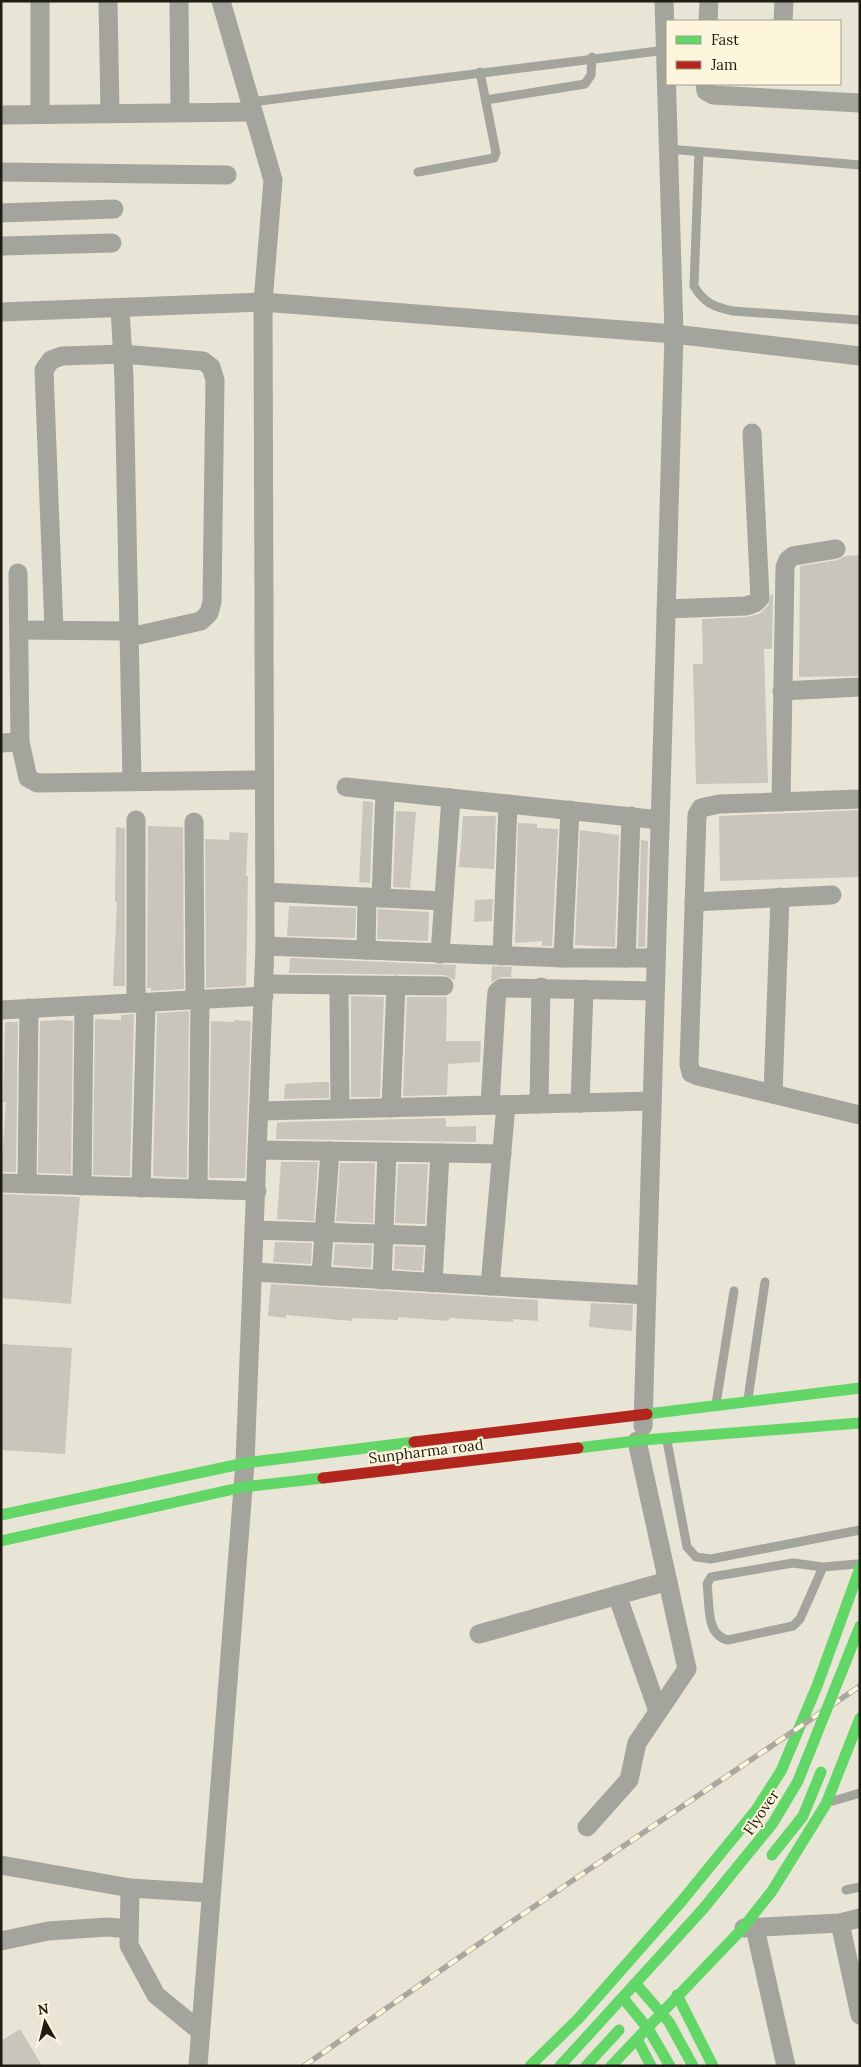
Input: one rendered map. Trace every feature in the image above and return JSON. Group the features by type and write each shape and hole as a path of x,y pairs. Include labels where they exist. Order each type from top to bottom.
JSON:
{"street":[{"path":"40,1 40,114"},
{"path":"108,1 110,113"},
{"path":"179,1 180,112"},
{"path":"198,2066 245,1463 254,1272 265,946 263,302 274,180 221,1"},
{"path":"664,1 666,50"},
{"path":"708,20 709,1"},
{"path":"783,20 784,1"},
{"path":"587,1827 629,1780 637,1743 687,1668 640,1440 644,1413 674,334 667,85"},
{"path":"705,85 706,91 712,95 781,92 860,103"},
{"path":"1,114 180,112 252,107"},
{"path":"1,172 226,175"},
{"path":"1,212 114,209"},
{"path":"1,246 112,243"},
{"path":"1,312 263,302 674,334 860,356"},
{"path":"120,308 123,354 132,780"},
{"path":"19,630 130,634 201,621 209,613 212,602 215,380 211,367 203,360 123,354 62,356 51,360 44,370 54,630"},
{"path":"666,609 746,606 755,603 760,598 752,433"},
{"path":"781,802 785,567 788,560 793,556 836,549"},
{"path":"18,573 19,630 11,743 28,778 37,783 132,780 264,780"},
{"path":"782,691 860,687"},
{"path":"346,787 660,820"},
{"path":"366,950 386,791"},
{"path":"440,954 451,798"},
{"path":"860,799 719,804 701,808 697,815 689,1064 691,1073 860,1115"},
{"path":"502,956 508,804"},
{"path":"563,958 570,810"},
{"path":"626,958 631,816"},
{"path":"136,820 141,1003 141,1188"},
{"path":"194,822 198,1000 198,1189"},
{"path":"265,892 444,901"},
{"path":"694,902 832,895"},
{"path":"773,1094 780,897"},
{"path":"265,946 563,958 656,958"},
{"path":"338,985 340,1109"},
{"path":"1,1010 198,1000 264,990 338,985 444,986"},
{"path":"391,1108 396,985"},
{"path":"490,1286 502,1154 498,1105 497,992 502,988 510,986 655,991"},
{"path":"539,1104 541,987"},
{"path":"580,1103 584,989"},
{"path":"82,1186 84,1006"},
{"path":"27,1184 30,1008"},
{"path":"260,1111 652,1101"},
{"path":"258,1150 502,1154"},
{"path":"320,1276 330,1151"},
{"path":"382,1280 388,1152"},
{"path":"433,1283 440,1153"},
{"path":"1,1184 257,1191"},
{"path":"255,1230 436,1236"},
{"path":"254,1272 647,1295"},
{"name":"Sunpharma road","path":"1,1515 245,1463 860,1388"},
{"name":"Sunpharma road","path":"1,1541 243,1487 640,1440 860,1424"},
{"path":"530,2066 579,2018 611,1982 681,1902 756,1810 781,1770 817,1686 860,1568"},
{"path":"479,1634 668,1581"},
{"path":"617,1595 658,1711"},
{"name":"Flyover","path":"560,2066 692,1923 769,1831 788,1804 860,1626"},
{"path":"612,2066 677,1995 749,1928 826,1804 860,1718"},
{"path":"767,1861 803,1816 824,1762"},
{"path":"1,1865 130,1888 211,1893"},
{"path":"130,1888 128,1945 156,1995 200,2031"},
{"path":"749,1928 840,1923 860,1918"},
{"path":"840,1923 860,2015"},
{"path":"1,1941 48,1932 108,1926 129,1929"},
{"path":"749,1928 786,2066"},
{"path":"636,1984 653,1993 675,2029 693,2066"},
{"path":"586,2066 653,1993"},
{"path":"677,1995 712,2066"},
{"path":"622,1998 636,2011 658,2041 670,2066"},
{"path":"637,2039 651,2066"}],"lane":[{"path":"252,107 480,72 592,57 666,50"},
{"path":"486,100 585,84 591,75 592,57"},
{"path":"418,172 494,158 496,152 480,72"},
{"path":"668,149 860,165"},
{"path":"699,152 694,286 701,298 713,307 733,311 860,320"},
{"path":"747,1401 765,1282"},
{"path":"716,1405 734,1291"},
{"path":"666,1438 687,1546 696,1557 711,1559 860,1530"},
{"path":"823,1566 800,1620 793,1626 728,1640 719,1638 713,1631 707,1584 711,1578 793,1563 823,1566 860,1564"},
{"path":"826,1804 843,1796 860,1793"},
{"path":"846,1890 860,1887"}],"building":[{"path":"860,555 860,676 799,677 800,566 838,560 845,556"},
{"path":"773,594 772,649 764,649 768,783 696,784 693,664 703,664 702,619 746,617 759,614 768,606"},
{"path":"363,801 373,802 370,883 359,882"},
{"path":"860,810 860,877 720,881 719,816"},
{"path":"396,811 416,812 410,888 393,887"},
{"path":"463,816 496,816 494,869 459,867"},
{"path":"518,823 537,824 537,828 558,829 552,946 542,946 542,941 515,943"},
{"path":"148,826 183,827 184,989 151,991 151,988 147,988"},
{"path":"116,827 125,828 125,986 113,986 117,902 115,902"},
{"path":"580,830 619,835 615,947 575,945"},
{"path":"230,832 248,833 246,986 206,988 205,839 229,840"},
{"path":"641,840 648,841 645,947 638,947"},
{"path":"493,899 492,921 474,922 475,900"},
{"path":"289,906 356,908 355,938 287,936"},
{"path":"378,909 429,912 428,941 377,939"},
{"path":"290,958 456,965 455,980 444,975 289,973"},
{"path":"492,966 512,967 511,977 502,977 491,982"},
{"path":"351,996 384,997 380,1097 351,1097"},
{"path":"407,997 447,997 446,1041 481,1041 480,1062 448,1064 447,1095 403,1096"},
{"path":"189,1011 187,1178 153,1176 157,1013"},
{"path":"134,1014 130,1176 93,1175 95,1019 121,1020 121,1015"},
{"path":"234,1020 251,1021 245,1178 209,1178 211,1021 234,1022"},
{"path":"40,1021 73,1021 71,1174 38,1173"},
{"path":"5,1022 18,1022 16,1172 1,1172 6,1102 3,1102"},
{"path":"329,1082 329,1098 284,1099 285,1084"},
{"path":"446,1118 446,1127 476,1126 476,1142 276,1139 277,1123 283,1122"},
{"path":"281,1162 318,1162 314,1221 277,1219"},
{"path":"340,1163 375,1163 373,1223 336,1221"},
{"path":"398,1164 428,1164 425,1224 395,1223"},
{"path":"1,1194 80,1197 71,1304 1,1298"},
{"path":"275,1242 312,1243 311,1264 273,1262"},
{"path":"335,1244 372,1245 371,1268 333,1265"},
{"path":"395,1246 424,1247 422,1271 394,1269"},
{"path":"271,1284 538,1300 538,1321 513,1319 513,1322 449,1318 449,1321 398,1317 398,1320 352,1318 352,1321 286,1315 286,1318 268,1316"},
{"path":"591,1303 633,1305 632,1331 589,1327"},
{"path":"1,1344 72,1348 65,1454 1,1450"},
{"path":"20,2029 42,2066 1,2066 1,2041"}],"railway":[{"path":"304,2066 467,1952 860,1686"}],"traffic: fast":[{"path":"647,1414 860,1388"},
{"path":"578,1448 643,1440 860,1423"},
{"path":"1,1515 245,1463 414,1442"},
{"path":"1,1541 243,1487 323,1478"},
{"path":"530,2066 579,2018 681,1902 756,1810 781,1771 817,1686 860,1568"},
{"path":"560,2066 703,1909 773,1823 798,1781 860,1626"},
{"path":"611,2066 742,1929 772,1891 826,1804 860,1718"},
{"path":"772,1855 803,1816 821,1772"},
{"path":"636,1984 669,2022 693,2066"},
{"path":"677,1995 713,2066"},
{"path":"623,1998 649,2030 670,2066"},
{"path":"586,2066 619,2030"},
{"path":"637,2039 651,2066"}],"traffic: jam":[{"path":"414,1442 647,1414"},
{"path":"323,1478 578,1448"}]}
